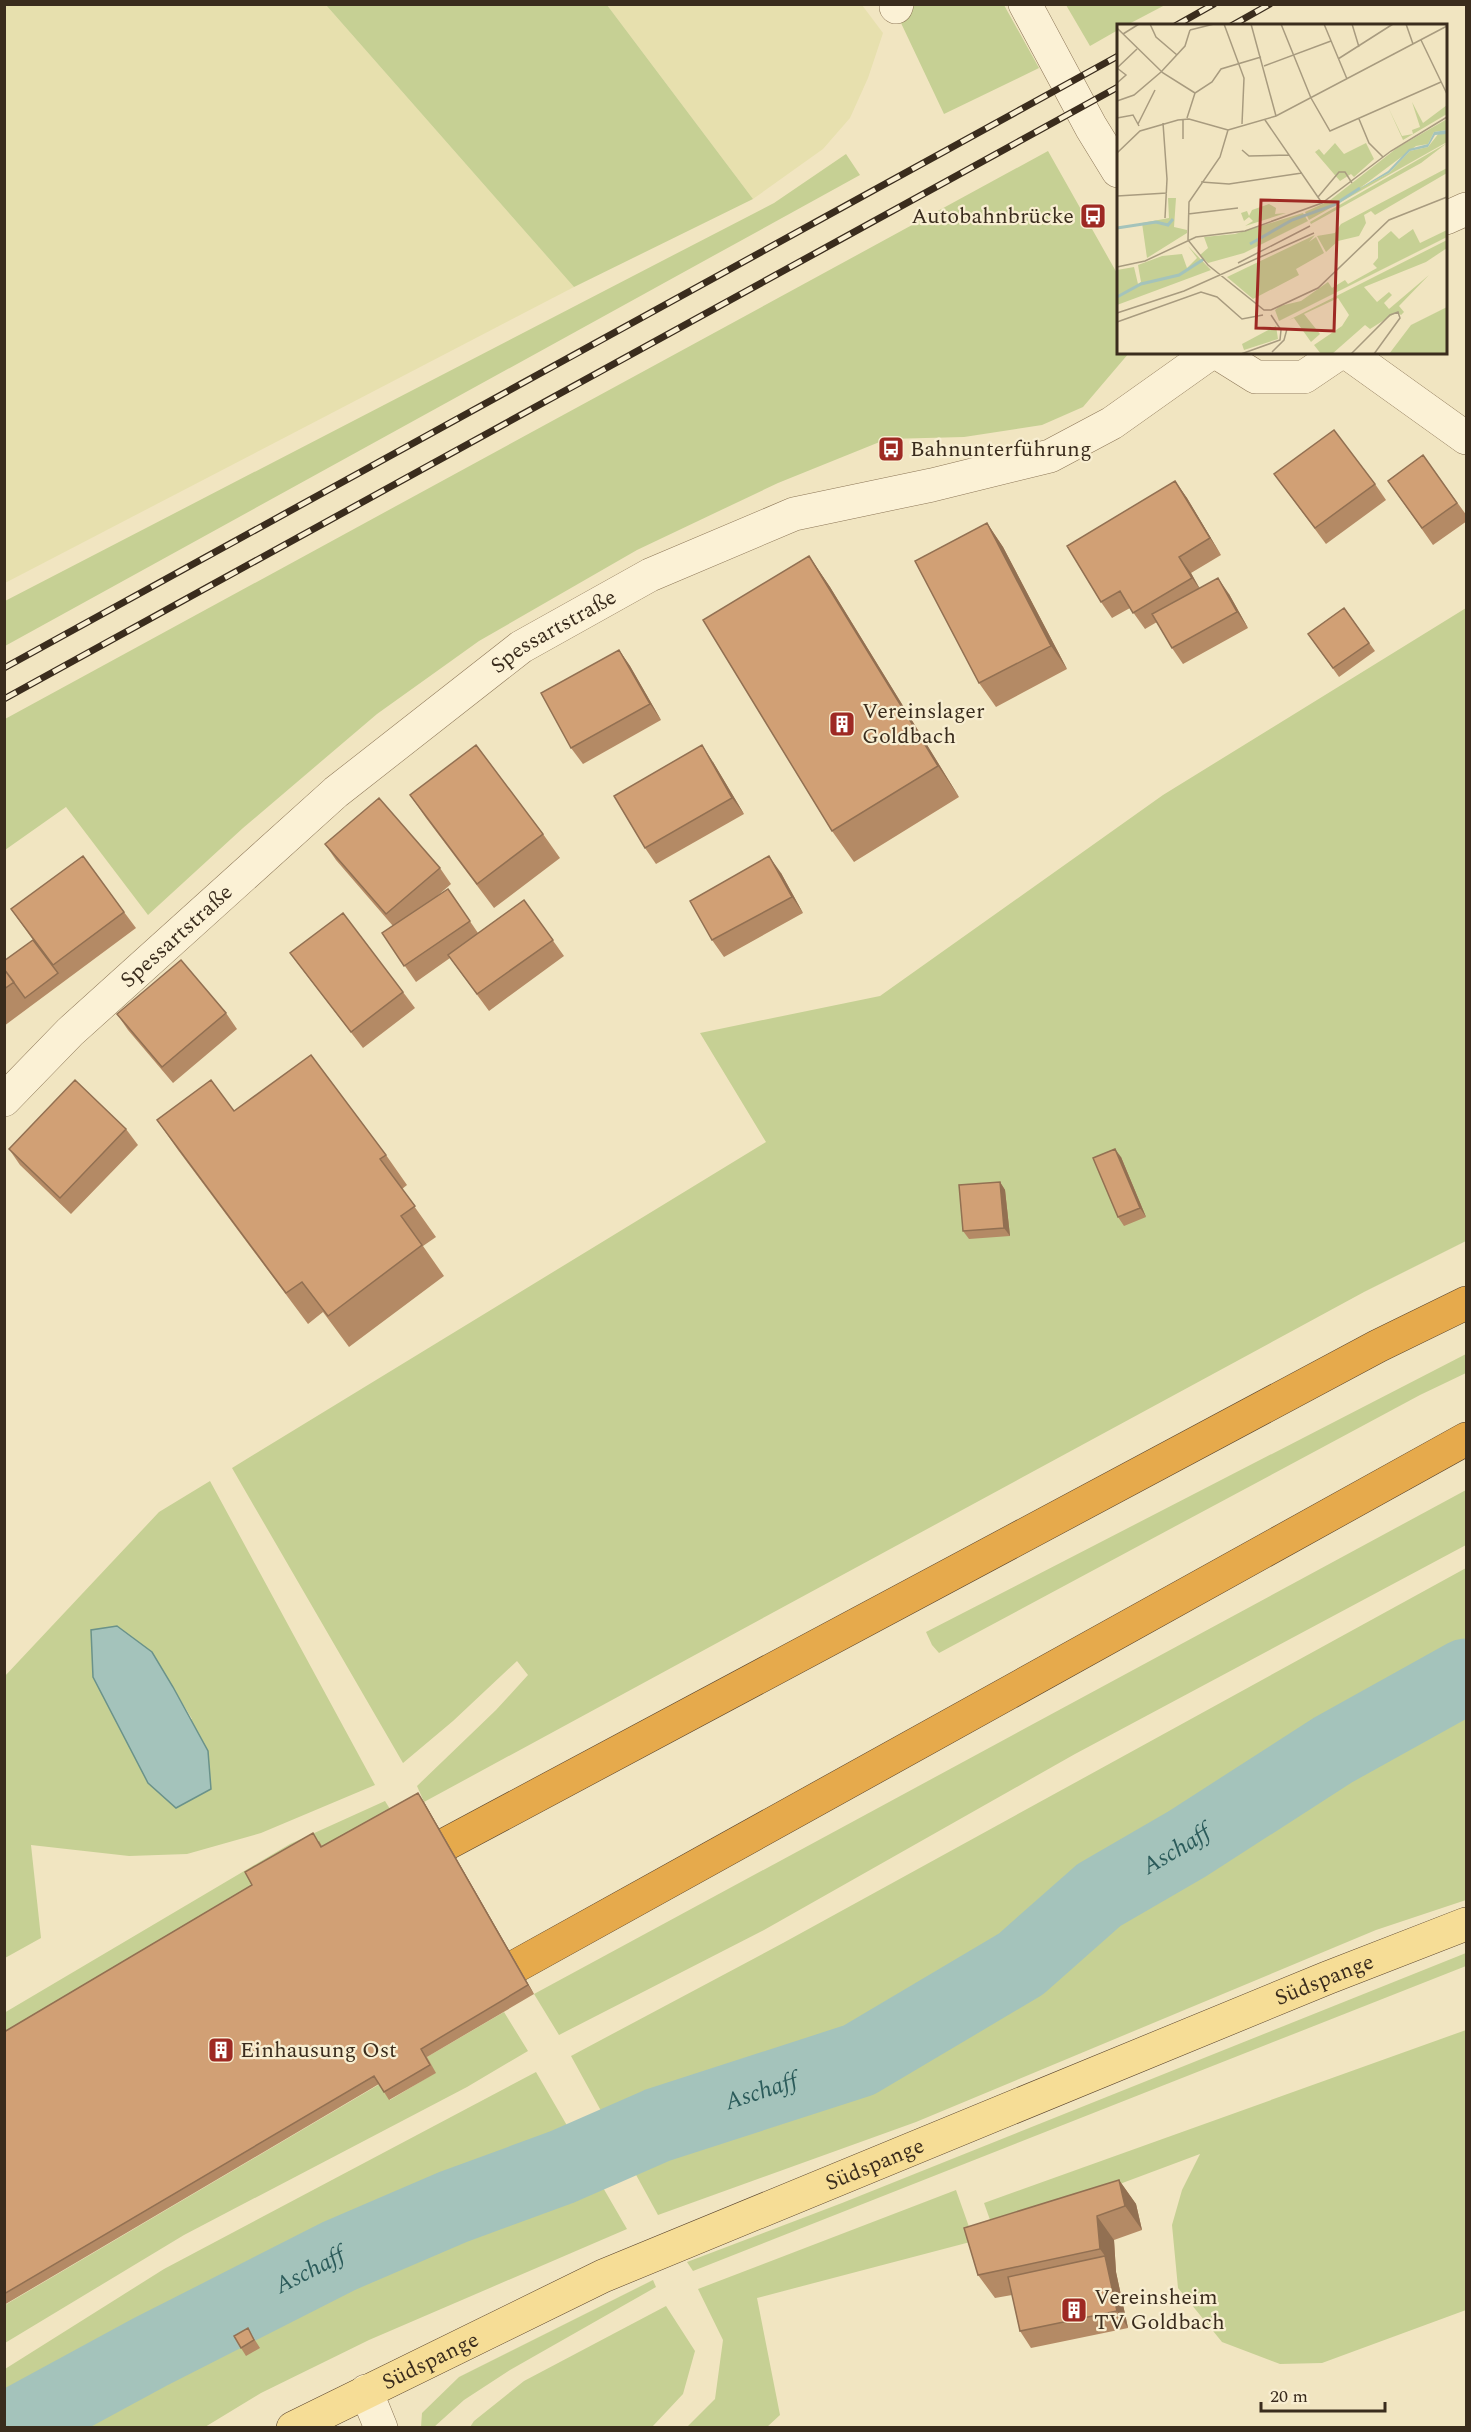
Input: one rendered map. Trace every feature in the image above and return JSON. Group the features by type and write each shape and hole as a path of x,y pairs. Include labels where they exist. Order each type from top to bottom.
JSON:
{"highway":[{"path":"448,1843 1378,1346 1467,1304"},
{"path":"518,1965 1467,1439"}],"main road":[{"name":"Südspange","path":"312,2423 366,2391 603,2276 1316,1982 1467,1924"}],"street":[{"path":"1025,4 1091,127 1117,168"},
{"path":"1447,218 1467,208"},
{"name":"Spessartstraße","path":"4,1100 70,1032 336,792 521,647 650,575 794,514 932,485 1050,456 1112,423 1211,354"},
{"path":"1217,354 1256,377 1304,377 1338,354"},
{"path":"1349,354 1467,438"},
{"path":"366,2391 381,2427"}],"shaded area":[{"path":"5,4 326,5 574,287 5,583"},
{"path":"607,5 862,5 883,33 868,78 850,118 823,149 753,199"}],"green space":[{"path":"326,5 607,5 753,199 574,287"},
{"path":"904,5 1004,5 1039,68 944,114 901,23"},
{"path":"1066,5 1165,5 1129,24 1117,24 1117,31 1090,46"},
{"path":"1048,151 1117,273 1117,354 1128,354 1083,407 1042,425 964,437 887,439 778,483 637,550 479,641 377,714 243,828 148,915 66,807 5,850 5,719"},
{"path":"846,154 860,175 5,646 5,601 774,203"},
{"path":"1466,608 1466,1241 1364,1292 424,1802 417,1786 496,1710 528,1675 517,1661 453,1721 403,1763 232,1468 766,1142 700,1033 880,996 1163,795"},
{"path":"1466,1354 1466,1373 1420,1395 939,1653 932,1645 926,1632"},
{"path":"210,1481 375,1785 261,1833 187,1854 129,1856 31,1845 41,1938 5,1958 4,1677 159,1512","holes":["152,1653 192,1719 112,1713 93,1677"]},
{"path":"1466,1490 1466,1545 1075,1754 764,1930 559,2035 534,1994"},
{"path":"1466,1568 1466,1900 1376,1930 916,2122 658,2215 571,2056 783,1943"},
{"path":"385,1801 395,1817 258,1894 5,2043 4,2013 290,1844"},
{"path":"1466,1953 1466,1966 693,2271 687,2262 842,2203"},
{"path":"504,2012 528,2051 467,2087 184,2235 5,2343 5,2305 380,2084 390,2100 435,2073 427,2057"},
{"path":"1466,2030 1466,2310 1322,2363 1280,2364 1222,2342 1178,2288 1172,2225 1182,2190 1200,2154 994,2231 984,2203"},
{"path":"536,2072 627,2229 369,2340 261,2393 205,2427 5,2428 5,2369 164,2269","holes":["292,2263 294,2293 167,2356 132,2380"]},
{"path":"956,2190 974,2241 757,2298 780,2415 767,2427 686,2428 715,2399 723,2340 698,2289"},
{"path":"653,2280 656,2287 510,2370 464,2400 434,2427 421,2427 422,2413 459,2377"},
{"path":"666,2306 695,2351 683,2394 652,2427 470,2427 474,2421 524,2381"}],"water":[{"path":"117,1626 152,1652 208,1751 211,1789 176,1808 148,1783 93,1677 91,1630"},
{"path":"293,2263 294,2293 167,2356 132,2380 104,2361"}],"building":[{"path":"1334,430 1375,484 1315,528 1274,474"},
{"path":"1423,455 1457,503 1422,528 1388,481"},
{"path":"1175,481 1210,538 1179,557 1192,578 1133,613 1120,591 1101,602 1067,546"},
{"path":"987,523 1051,646 979,683 915,561"},
{"name":"Vereinslager Goldbach","path":"809,556 938,766 832,831 703,620"},
{"path":"1218,578 1237,612 1172,648 1152,614"},
{"path":"1344,608 1369,643 1333,668 1308,634"},
{"path":"619,650 650,704 571,748 541,693"},
{"path":"476,745 543,834 477,884 410,795"},
{"path":"702,745 732,798 645,848 614,796"},
{"path":"379,798 440,868 386,914 325,844"},
{"path":"83,856 124,912 53,965 11,909"},
{"path":"769,856 792,897 712,940 690,901"},
{"path":"448,889 470,921 404,966 382,933"},
{"path":"524,900 553,940 477,994 448,955"},
{"path":"343,913 403,992 351,1032 290,953"},
{"path":"33,940 58,973 25,998 4,969 4,961"},
{"path":"181,960 226,1013 162,1067 117,1014"},
{"path":"4,969 14,982 4,989"},
{"path":"311,1055 386,1155 380,1159 415,1206 401,1216 422,1245 328,1316 302,1282 286,1293 157,1120 211,1080 234,1111"},
{"path":"75,1080 126,1129 60,1198 9,1149"},
{"path":"1115,1149 1140,1208 1118,1217 1093,1158"},
{"path":"1000,1182 1004,1228 963,1231 959,1185"},
{"name":"Einhausung Ost","path":"418,1793 528,1985 421,2049 430,2065 384,2092 374,2076 4,2294 4,2032 252,1885 245,1872 313,1833 321,1847"},
{"path":"1119,2180 1125,2206 1097,2216 1100,2249 978,2275 964,2228"},
{"name":"Vereinsheim TV Goldbach","path":"1105,2256 1117,2311 1020,2331 1008,2277"},
{"path":"248,2328 254,2340 241,2348 234,2336"}],"waterway":[{"name":"Aschaff","path":"10,2428 150,2352 339,2256 453,2207 562,2167 658,2125 859,2060 1021,1964 1099,1895 1187,1844 1333,1750 1466,1676"}],"railway":[{"path":"1179,24 1214,4"},
{"path":"1235,24 1270,4"},
{"path":"4,668 1117,57"},
{"path":"4,699 1117,88"}],"place":[{"name":"Autobahnbrücke","path":"1093,216"},
{"name":"Bahnunterführung","path":"891,449"},
{"name":"Vereinslager Goldbach","path":"842,724"},
{"name":"Einhausung Ost","path":"221,2050"},
{"name":"Vereinsheim TV Goldbach","path":"1074,2310"}]}
